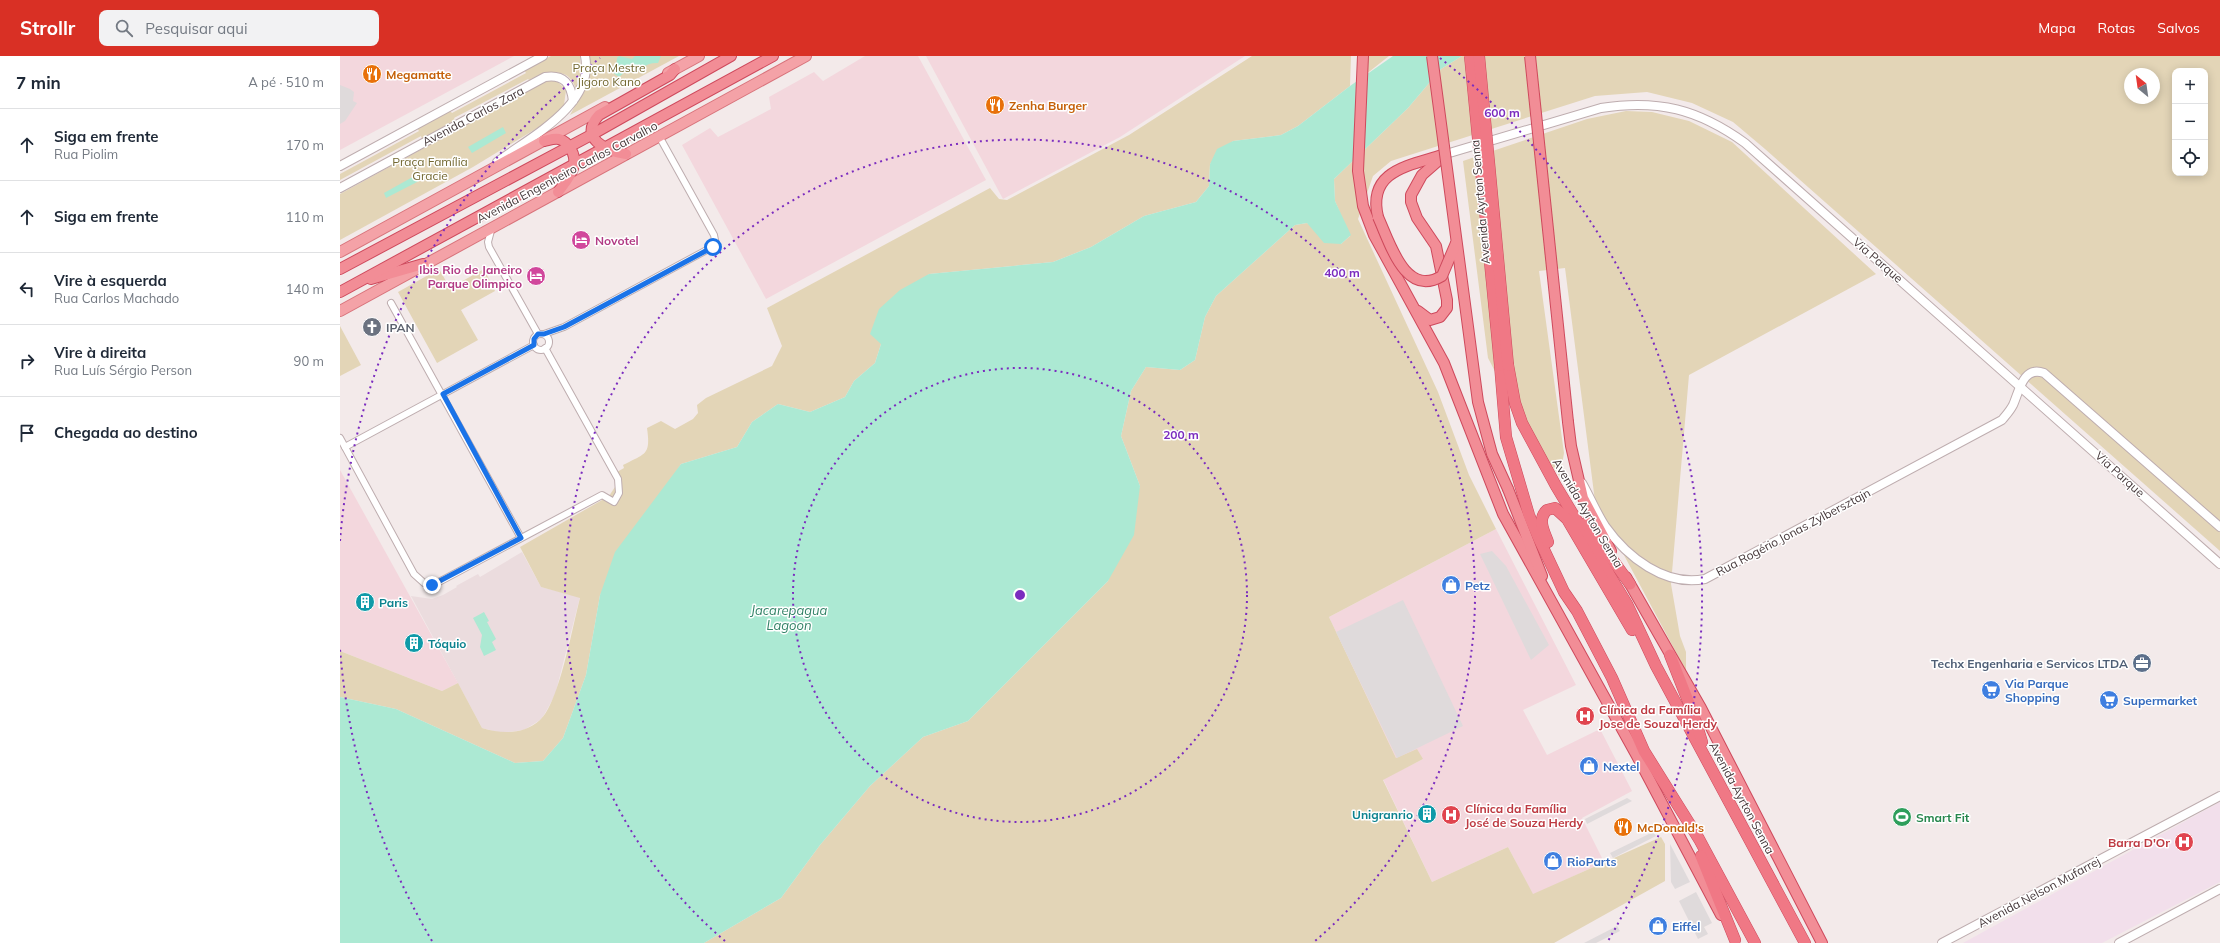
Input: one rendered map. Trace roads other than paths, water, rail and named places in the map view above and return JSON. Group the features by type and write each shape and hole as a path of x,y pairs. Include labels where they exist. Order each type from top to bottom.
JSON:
{"highway":[{"name":"Avenida Engenheiro Carlos Carvalho","path":"340,292 773,56"},
{"path":"1363,56 1358,156 1359,184 1367,218 1374,235 1409,301 1430,334 1444,362 1503,514 1549,595 1736,942"},
{"path":"1432,56 1478,402 1492,454 1508,489 1549,595"},
{"name":"Avenida Ayrton Senna","path":"1470,56 1504,365 1514,403 1522,423 1556,486 1626,604 1656,666 1805,943"},
{"name":"Avenida Ayrton Senna","path":"1479,56 1504,365 1506,437 1523,496 1548,559 1564,592 1577,611 1612,678 1644,751 1699,839 1755,943"},
{"name":"Avenida Ayrton Senna","path":"1530,56 1570,446 1583,498 1701,708 1822,943"},
{"name":"Avenida Engenheiro Carlos Carvalho","path":"340,269 426,221 592,134 730,57"},
{"path":"626,154 603,148 596,142 592,134 593,125 599,115 670,75 675,69"},
{"path":"544,141 558,139 569,146 574,157 575,164 570,176 558,192"},
{"path":"1409,301 1421,315 1430,320 1440,317 1447,308 1446,291 1436,246 1418,218 1411,202 1411,195 1422,175 1446,154"},
{"path":"1446,154 1394,172 1383,180 1376,192 1375,206 1378,217 1405,270 1412,278 1420,281 1430,281 1442,276 1457,241"},
{"path":"340,262 413,225 426,221"},
{"path":"351,286 423,264"},
{"path":"1556,486 1574,505 1630,584"},
{"path":"1577,611 1541,524 1543,514 1550,508 1559,510 1567,518 1628,625 1656,666"},
{"path":"1670,655 1694,716 1707,761"},
{"path":"1699,839 1701,855 1707,873 1736,942"}],"main road":[{"path":"340,252 484,172 544,141 699,56"},
{"name":"Avenida Engenheiro Carlos Carvalho","path":"340,311 423,264 806,56"}],"street":[{"name":"Avenida Carlos Zara","path":"340,166 543,56"},
{"path":"484,172 553,121 574,101 584,79 585,56"},
{"name":"Avenida Carlos Zara","path":"340,188 545,77 554,76 563,78 572,90 574,101"},
{"name":"Via Parque","path":"1446,154 1601,108 1627,104 1650,104 1688,112 1736,136 2007,374 2220,564"},
{"path":"492,227 488,242 489,247 541,334 549,342 545,348 538,349 534,345 534,339 541,334 564,327 713,247 716,240 660,136"},
{"path":"391,303 443,394 521,538"},
{"path":"345,447 534,345"},
{"path":"340,438 414,574 424,583 435,584 602,495 614,502 620,493 618,479 545,348"},
{"path":"2019,385 2027,376 2036,371 2044,372 2220,527"},
{"path":"2007,374 2015,400"},
{"path":"2027,376 2025,383 2028,393"},
{"name":"Rua Rogério Jonas Zylbersztajn","path":"1578,475 1605,525 1631,552 1656,573 1685,581 1700,580 1709,577 2002,420 2008,413 2015,400 2019,385"},
{"name":"Avenida Nelson Mufarrej","path":"1942,943 2220,796"},
{"path":"2119,943 2220,889"}],"water":[{"path":"619,56 632,59 635,56 661,56 658,63 649,64 634,70 626,71 619,77 612,72 616,68 617,58"},
{"name":"Jacarepagua Lagoon","path":"1393,56 1462,56 1441,69 1408,108 1334,179 1335,201 1351,235 1341,244 1324,243 1307,223 1295,225 1216,296 1205,317 1195,360 1180,370 1146,367 1131,391 1121,436 1140,486 1134,535 1108,581 968,721 923,737 870,786 820,845 781,898 704,943 340,943 340,697 396,709 515,763 543,761 563,738 586,675 600,595 615,552 681,464 737,447 752,422 778,404 810,412 845,397 854,381 875,363 881,344 870,334 879,309 900,290 929,274 1053,262 1091,247 1144,216 1196,202 1209,186 1210,164 1217,149 1233,141 1281,135 1298,126 1350,86"},
{"path":"503,127 506,133 472,153 468,147"},
{"path":"418,174 421,180 386,198 384,193"},
{"path":"484,612 489,621 487,622 496,639 492,642 496,650 484,656 480,647 482,635 473,618"}],"place":[{"name":"Megamatte","path":"372,74"},
{"name":"Zenha Burger","path":"995,105"},
{"name":"Novotel","path":"581,240"},
{"name":"Ibis Rio de Janeiro Parque Olimpico","path":"536,276"},
{"name":"IPAN","path":"372,327"},
{"name":"Petz","path":"1451,585"},
{"name":"Paris","path":"365,602"},
{"name":"Tóquio","path":"414,643"},
{"name":"Techx Engenharia e Servicos LTDA","path":"2142,663"},
{"name":"Via Parque Shopping","path":"1991,690"},
{"name":"Supermarket","path":"2109,700"},
{"name":"Clínica da Família Jose de Souza Herdy","path":"1585,716"},
{"name":"Nextel","path":"1589,766"},
{"name":"Unigranrio","path":"1427,814"},
{"name":"Clínica da Família José de Souza Herdy","path":"1451,815"},
{"name":"Smart Fit","path":"1902,817"},
{"name":"McDonald's","path":"1623,827"},
{"name":"Barra D'Or","path":"2184,842"},
{"name":"RioParts","path":"1553,861"},
{"name":"Eiffel","path":"1658,926"}],"park label":[{"name":"Praça Mestre Jigoro Kano","path":"609,74"},
{"name":"Praça Família Gracie","path":"430,168"}]}
